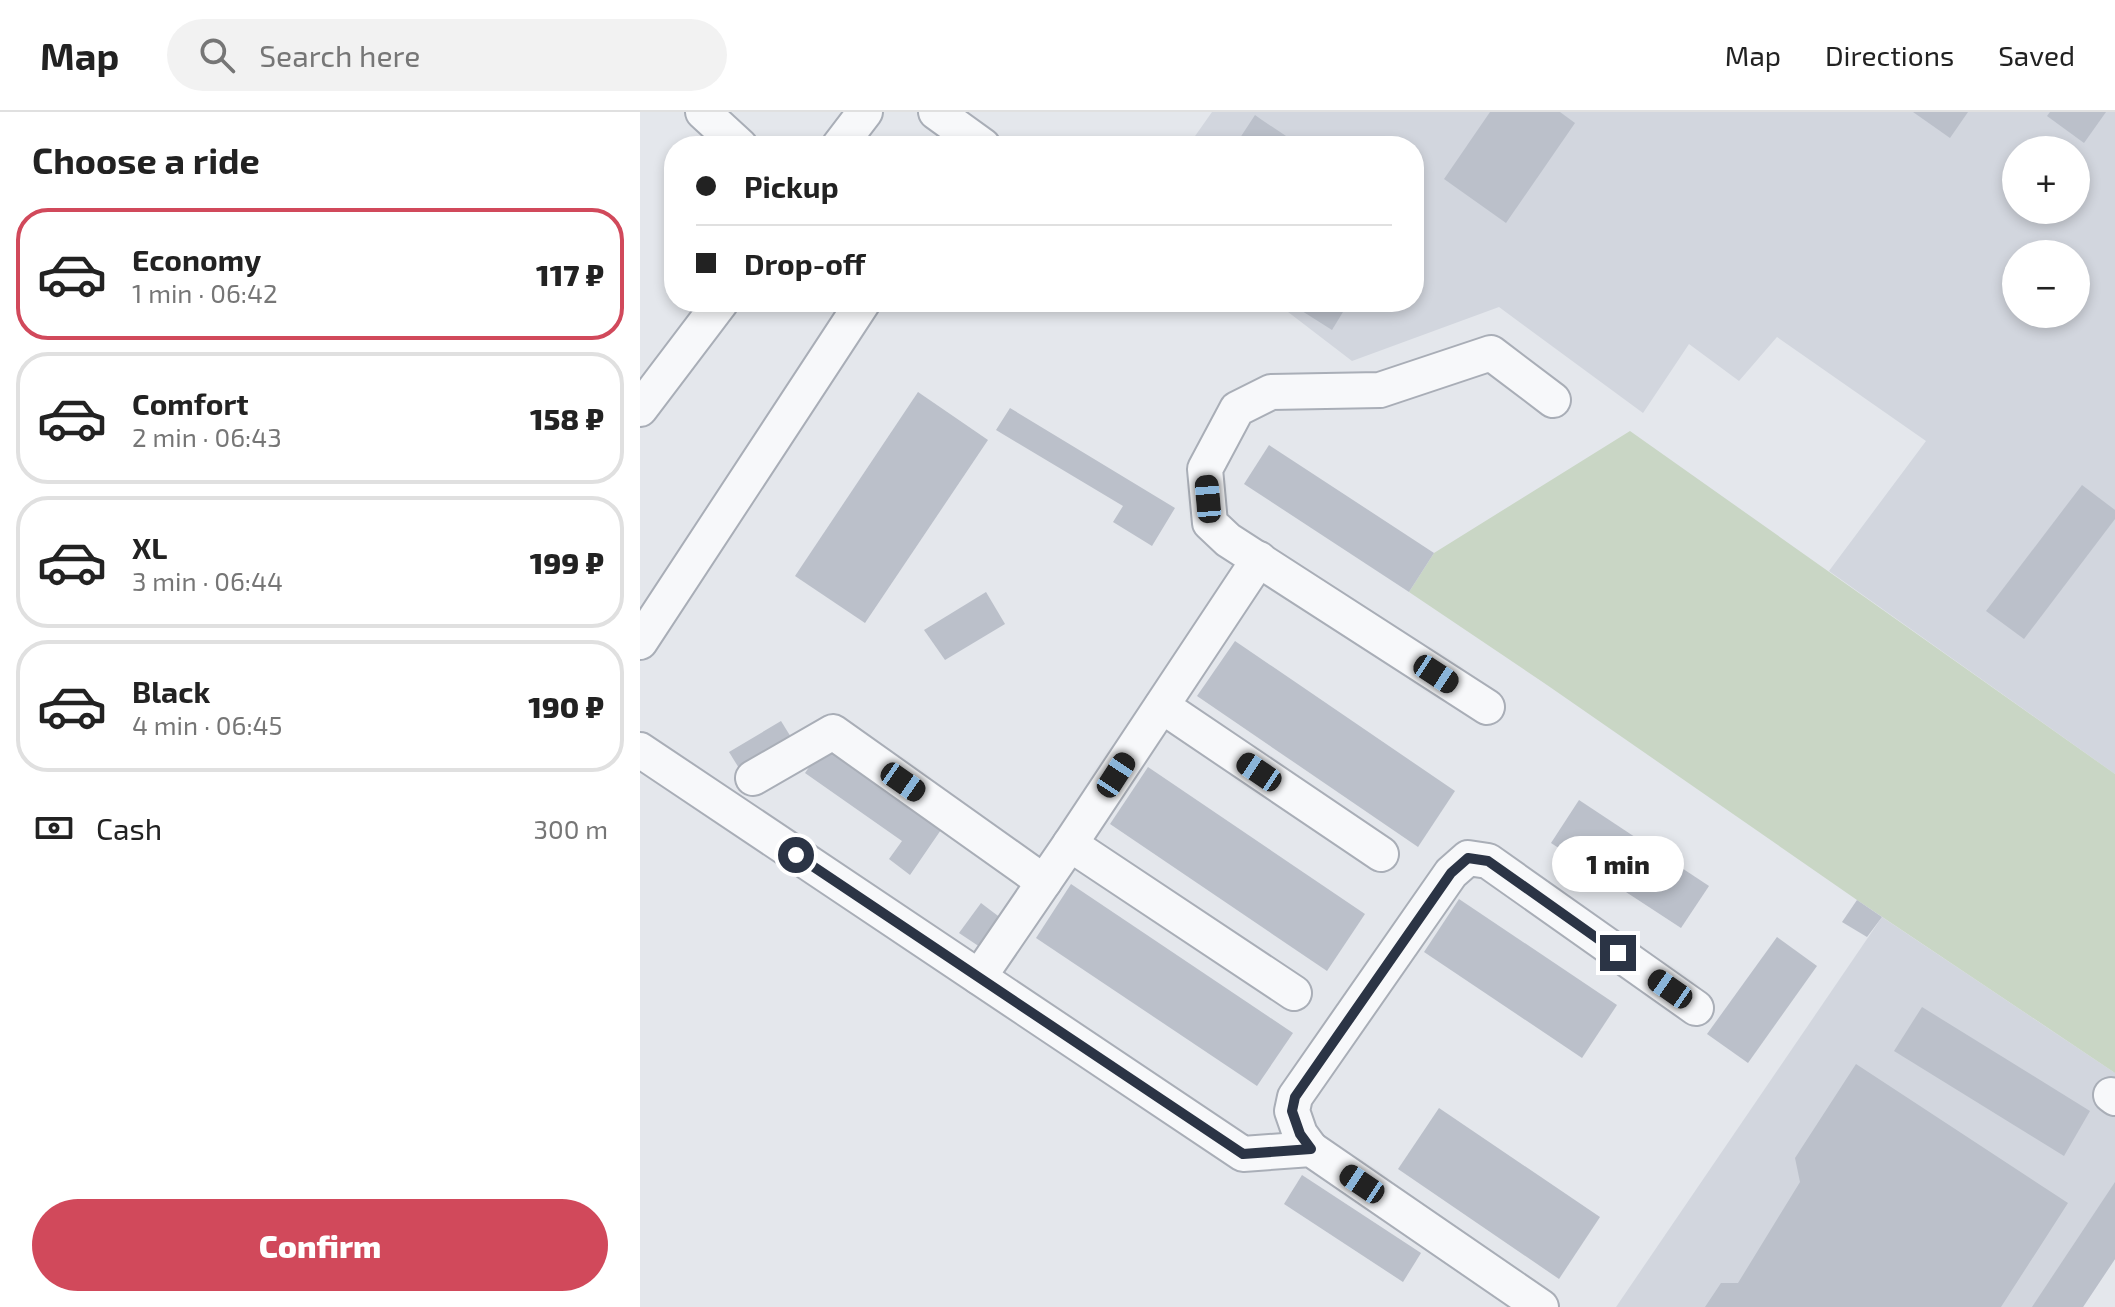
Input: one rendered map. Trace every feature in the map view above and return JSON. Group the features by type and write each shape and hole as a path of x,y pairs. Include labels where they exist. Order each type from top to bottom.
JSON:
{"street":[{"path":"703,112 729,136"},
{"path":"847,136 865,112"},
{"path":"936,112 969,136"},
{"path":"640,409 713,312"},
{"path":"640,642 856,312"},
{"path":"1487,707 1228,540 1210,523 1205,469 1237,409 1271,392 1380,390 1491,353 1553,400"},
{"path":"979,977 1259,559"},
{"path":"1162,706 1381,854"},
{"path":"753,778 833,732 1044,882"},
{"path":"640,750 1243,1154 1311,1149"},
{"path":"1070,844 1294,993"},
{"path":"1541,1307 1311,1149 1300,1134 1292,1111 1295,1097 1451,873 1468,858 1488,861 1696,1008"}],"shaded area":[{"path":"1212,112 2115,112 2115,774 1829,571 1926,441 1777,337 1739,381 1689,344 1643,413 1499,307 1352,361 1288,312 1424,312 1424,136 1195,136"},
{"path":"1882,917 2115,1073 2115,1259 2083,1307 1616,1307"}],"green space":[{"path":"1630,431 2115,774 2115,1073 1409,592 1434,553"}],"building":[{"path":"1490,112 1560,112 1575,123 1506,223 1444,179"},
{"path":"1913,112 1968,112 1950,138"},
{"path":"2050,112 2106,112 2089,136 2074,136 2047,116"},
{"path":"1255,115 1286,136 1241,136"},
{"path":"1304,312 1343,312 1332,330"},
{"path":"918,392 988,440 865,623 795,576"},
{"path":"1010,408 1175,508 1152,546 1113,522 1123,506 996,430"},
{"path":"1269,445 1434,553 1409,592 1244,484"},
{"path":"2082,485 2115,510 2115,519 2024,639 1986,611"},
{"path":"986,592 1005,624 945,660 924,630"},
{"path":"1235,641 1455,791 1418,847 1197,696"},
{"path":"781,721 794,742 742,773 729,752"},
{"path":"827,741 945,824 910,875 889,859 902,841 805,773"},
{"path":"1148,767 1365,914 1327,971 1110,824"},
{"path":"1579,800 1709,886 1681,928 1551,843"},
{"path":"1071,884 1293,1033 1257,1086 1036,938"},
{"path":"1459,899 1617,1005 1582,1058 1424,952"},
{"path":"1857,900 1882,917 1867,937 1842,922"},
{"path":"981,903 1006,922 986,951 959,933"},
{"path":"1777,937 1817,966 1748,1063 1707,1034"},
{"path":"1922,1007 2090,1111 2064,1156 1894,1051"},
{"path":"1856,1064 2068,1203 2001,1307 1705,1307 1721,1283 1738,1283 1800,1182 1795,1158"},
{"path":"1439,1108 1600,1217 1559,1279 1398,1169"},
{"path":"1302,1175 1421,1253 1403,1282 1284,1204"},
{"path":"2115,1182 2115,1259 2083,1307 2032,1307"}],"route":[{"path":"796,855 1243,1154 1311,1149 1300,1134 1292,1111 1295,1097 1451,873 1468,858 1488,861 1618,953"}]}
